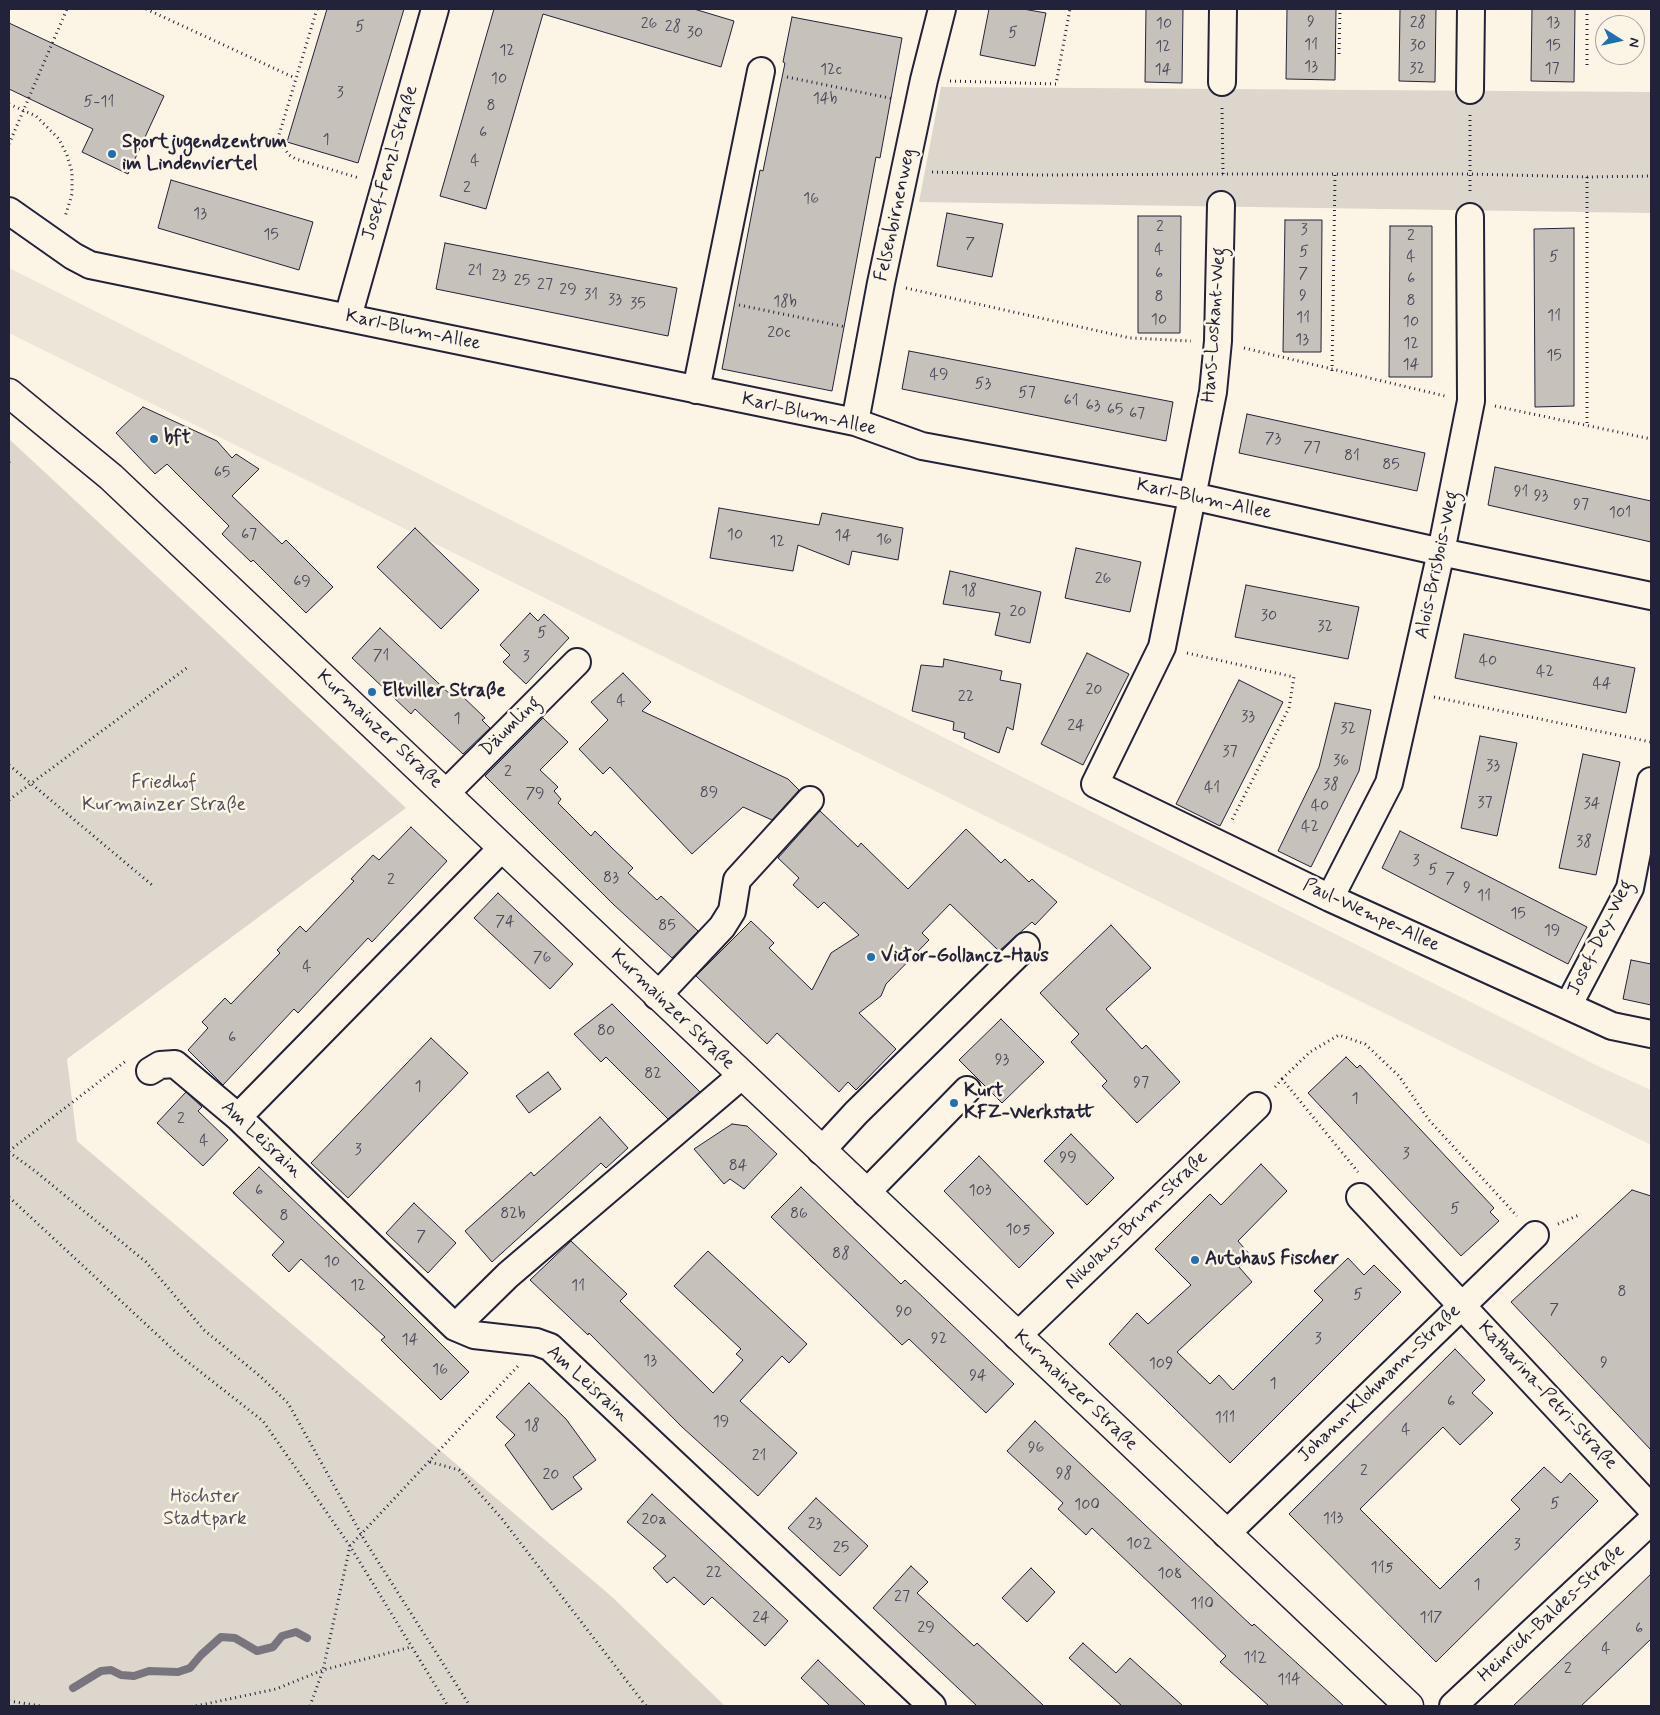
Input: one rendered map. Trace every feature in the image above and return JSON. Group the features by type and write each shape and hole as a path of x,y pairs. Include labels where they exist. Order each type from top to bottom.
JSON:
{"main road":[{"name":"Kurmainzer Straße","path":"9,393 111,477 446,793 741,1076 1410,1706"}],"street":[{"name":"Josef-Fenzl-Straße","path":"348,317 435,9"},
{"name":"Felsenbirnenweg","path":"855,422 881,283 942,9"},
{"path":"1222,82 1223,9"},
{"path":"1470,90 1471,9"},
{"path":"696,390 761,71"},
{"name":"Hans-Loskant-Weg","path":"1095,784 1162,647 1213,392 1218,342 1221,205"},
{"name":"Karl-Blum-Allee","path":"9,212 73,256 90,265 855,422 922,446 1192,496 1651,596"},
{"name":"Alois-Brisbois-Weg","path":"1330,898 1389,783 1442,552 1471,401 1470,217"},
{"name":"Däumling","path":"446,793 577,662"},
{"name":"Josef-Dey-Weg","path":"1568,1006 1630,888 1651,781"},
{"name":"Paul-Wempe-Allee","path":"1095,784 1330,898 1612,1026 1651,1034"},
{"path":"657,996 722,927 732,911 737,880 810,800"},
{"path":"238,1116 502,848"},
{"path":"821,1151 856,1113 1026,946"},
{"name":"Am Leisrain","path":"150,1071 160,1064 175,1064 238,1116 455,1327 474,1335 536,1342 550,1347 932,1706"},
{"name":"Kurmainzer Straße","path":"455,1327 508,1275 741,1076"},
{"path":"866,1193 966,1090"},
{"name":"Nikolaus-Brum-Straße","path":"1018,1336 1257,1106"},
{"name":"Katharina-Petri-Straße","path":"1360,1197 1651,1508"},
{"name":"Johann-Klohmann-Straße","path":"1226,1534 1535,1234"},
{"name":"Heinrich-Baldes-Straße","path":"1453,1706 1651,1521"}],"path":[{"path":"9,144 67,9"},
{"path":"146,9 295,78"},
{"path":"317,9 279,135 283,150 296,159 385,185"},
{"path":"761,71 922,92 1056,84 1070,9"},
{"path":"1340,9 1340,54"},
{"path":"1587,9 1587,65"},
{"path":"1221,205 1223,174 1222,82"},
{"path":"1470,90 1470,217"},
{"path":"9,104 36,116 59,139 67,155 72,172 72,194 68,210 52,240"},
{"path":"905,171 1041,175 1470,174 1587,177 1651,176"},
{"path":"1332,370 1335,175"},
{"path":"1587,177 1587,425"},
{"path":"881,283 1130,338 1218,342 1332,370 1651,439"},
{"path":"714,300 872,333"},
{"path":"1162,647 1294,677 1288,708 1219,845"},
{"path":"9,800 188,667"},
{"path":"1410,692 1651,742"},
{"path":"9,765 152,885"},
{"path":"1257,1106 1310,1052 1339,1035 1364,1044 1399,1076 1429,1120 1535,1234 1581,1214"},
{"path":"150,1071 126,1061 9,1151 146,1262 204,1330 278,1392 296,1414 362,1535 470,1706"},
{"path":"1282,1079 1358,1171 1360,1197"},
{"path":"9,1197 179,1355 263,1421 350,1546 448,1706"},
{"path":"310,1706 323,1670 350,1546 509,1377 536,1342"},
{"path":"430,1462 459,1470 502,1519 646,1706"},
{"path":"196,1706 276,1689 323,1670 411,1647"},
{"path":"9,1701 41,1706"}],"shaded area":[{"path":"9,268 1600,1067 1651,1090 1651,1145 9,333"}],"green space":[{"path":"941,87 1651,92 1651,213 919,202"},
{"name":"Höchster Stadtpark","path":"9,439 406,808 67,1059 77,1141 611,1596 725,1706 9,1706"}],"building":[{"path":"327,9 404,9 358,163 287,142"},
{"path":"494,9 694,9 734,21 721,67 543,14 486,209 440,196"},
{"path":"989,9 1023,9 1046,13 1035,66 980,55"},
{"path":"1146,9 1183,9 1182,83 1145,82"},
{"path":"1287,9 1336,9 1335,80 1286,79"},
{"path":"1400,9 1436,9 1435,82 1399,81"},
{"path":"1532,9 1575,9 1574,82 1531,81"},
{"path":"792,17 902,38 880,158 876,157 832,391 722,369 760,170 763,171 785,63 783,62"},
{"path":"9,23 164,96 128,174 82,152 93,129 9,89"},
{"path":"171,180 313,222 299,270 158,228"},
{"path":"947,213 1003,224 992,277 937,266"},
{"path":"1138,216 1181,216 1180,333 1138,333"},
{"path":"1285,220 1322,220 1321,352 1283,352"},
{"path":"1390,226 1432,226 1432,377 1389,377"},
{"path":"1574,228 1574,406 1535,407 1534,229"},
{"path":"445,243 677,288 668,336 436,289"},
{"path":"909,351 1173,402 1166,441 902,389"},
{"path":"143,407 217,441 232,458 236,454 259,469 232,496 282,544 286,540 333,587 306,613 253,560 251,562 222,534 229,526 167,464 155,474 116,433"},
{"path":"1247,414 1425,453 1417,491 1239,453"},
{"path":"1495,467 1651,501 1651,542 1488,505"},
{"path":"719,508 819,525 822,513 903,528 898,560 852,551 849,565 798,545 793,571 710,558"},
{"path":"415,528 479,590 441,629 377,567"},
{"path":"1076,548 1141,562 1130,612 1065,598"},
{"path":"950,571 1041,592 1030,643 995,635 1000,613 943,604"},
{"path":"1246,585 1359,607 1348,659 1235,637"},
{"path":"530,613 538,621 544,614 569,638 526,684 503,662 510,655 500,645"},
{"path":"380,628 453,697 458,692 485,718 482,720 490,728 463,754 415,709 411,714 352,658"},
{"path":"1464,634 1635,668 1626,713 1455,678"},
{"path":"1087,653 1129,674 1083,765 1041,744"},
{"path":"944,659 1002,671 1000,680 1021,684 1013,730 1007,727 999,753 964,738 965,733 953,730 954,722 912,711 921,665 943,667"},
{"path":"623,673 651,702 642,711 788,779 799,790 772,820 743,807 692,854 610,767 603,774 579,749 608,720 591,702"},
{"path":"1239,680 1283,702 1220,826 1176,804"},
{"path":"1335,703 1371,710 1359,771 1311,867 1278,851 1319,767"},
{"path":"543,718 568,742 540,770 558,787 554,791 561,799 558,803 591,836 595,831 633,868 628,873 657,900 661,896 698,931 672,958 614,905 485,776"},
{"path":"1480,736 1517,743 1497,836 1461,828"},
{"path":"1583,754 1620,762 1596,875 1559,868"},
{"name":"Victor-Gollancz-Haus","path":"820,811 858,847 861,843 908,889 966,829 1001,863 1005,859 1029,882 1032,879 1057,902 1035,925 1032,922 999,951 950,904 922,933 929,940 886,984 881,996 859,1013 896,1049 856,1090 848,1082 839,1092 777,1033 767,1044 696,976 751,921 774,943 769,948 812,990 831,953 859,935 824,902 818,908 793,885 799,878 778,858"},
{"path":"411,827 447,861 372,942 368,938 298,1013 294,1009 223,1085 188,1050 208,1028 202,1022 225,998 231,1004 280,953 277,950 300,926 306,932 354,881 351,879 373,855 379,860"},
{"path":"1400,831 1587,927 1568,964 1382,868"},
{"path":"498,893 573,964 550,989 474,918"},
{"path":"1111,925 1151,968 1106,1009 1142,1049 1146,1045 1180,1082 1137,1123 1102,1086 1107,1081 1071,1042 1079,1034 1040,993"},
{"path":"1631,960 1651,964 1651,1005 1623,999"},
{"path":"612,1004 700,1092 668,1119 606,1057 601,1062 574,1034"},
{"path":"1001,1019 1044,1062 1002,1103 959,1060"},
{"path":"431,1038 468,1073 348,1198 311,1163"},
{"path":"1346,1057 1357,1068 1360,1065 1494,1208 1490,1212 1499,1221 1461,1256 1308,1093"},
{"path":"548,1072 561,1089 529,1113 516,1096"},
{"path":"186,1092 202,1107 198,1111 228,1140 203,1166 157,1123"},
{"path":"600,1117 628,1148 606,1168 601,1163 492,1262 465,1231 531,1172 534,1176"},
{"path":"732,1124 747,1126 777,1154 744,1189 730,1179 724,1184 694,1149"},
{"path":"1071,1134 1114,1178 1087,1205 1044,1161"},
{"path":"979,1156 1054,1233 1019,1268 944,1191"},
{"path":"1261,1164 1287,1191 1238,1241 1251,1256 1239,1267 1252,1282 1177,1352 1210,1384 1219,1375 1233,1390 1323,1300 1314,1291 1348,1258 1364,1275 1374,1265 1401,1292 1230,1463 1109,1344 1137,1313 1148,1324 1191,1285 1155,1249 1210,1194 1221,1205"},
{"path":"259,1167 469,1372 441,1400 381,1340 385,1337 301,1259 289,1272 272,1255 284,1242 233,1193"},
{"path":"801,1187 901,1284 905,1280 1014,1384 986,1413 909,1339 902,1345 771,1217"},
{"path":"1632,1190 1651,1196 1651,1450 1511,1302"},
{"path":"414,1203 456,1243 428,1273 386,1233"},
{"path":"571,1241 627,1294 620,1301 713,1393 743,1360 736,1354 741,1349 674,1286 708,1251 807,1344 789,1363 782,1356 740,1401 797,1453 758,1496 682,1427 589,1333 588,1335 530,1280"},
{"path":"1455,1349 1485,1380 1472,1393 1493,1413 1460,1445 1443,1427 1360,1509 1440,1589 1520,1509 1511,1500 1544,1467 1561,1483 1570,1473 1598,1501 1436,1662 1289,1514"},
{"path":"529,1383 566,1419 596,1460 573,1477 582,1489 552,1510 505,1445 515,1435 496,1417"},
{"path":"1035,1421 1252,1626 1254,1624 1344,1706 1269,1706 1220,1662 1226,1656 1092,1528 1086,1535 1058,1509 1063,1503 1007,1451"},
{"path":"652,1494 788,1621 765,1646 712,1597 704,1605 674,1577 667,1583 653,1568 666,1556 627,1522"},
{"path":"816,1498 868,1546 840,1576 788,1528"},
{"path":"911,1566 928,1582 917,1593 974,1646 977,1643 1044,1706 977,1706 873,1608"},
{"path":"1031,1568 1055,1592 1027,1622 1002,1598"},
{"path":"1651,1574 1651,1639 1601,1687 1581,1706 1513,1706"},
{"path":"1083,1643 1116,1673 1130,1658 1183,1706 1122,1706 1069,1658"},
{"path":"818,1660 866,1706 830,1706 801,1678"}],"waterway":[{"path":"73,1688 101,1671 111,1670 121,1675 134,1676 149,1671 178,1672 190,1668 221,1637 235,1638 257,1651 273,1647 282,1636 296,1632 307,1638"}],"place":[{"name":"Sportjugendzentrum im Lindenviertel","path":"112,154"},
{"name":"bft","path":"154,439"},
{"name":"Eltviller Straße","path":"372,692"},
{"name":"Victor-Gollancz-Haus","path":"871,957"},
{"name":"Kurt KFZ-Werkstatt","path":"954,1103"},
{"name":"Autohaus Fischer","path":"1195,1260"}],"park label":[{"name":"Friedhof Kurmainzer Straße","path":"164,795"}]}
